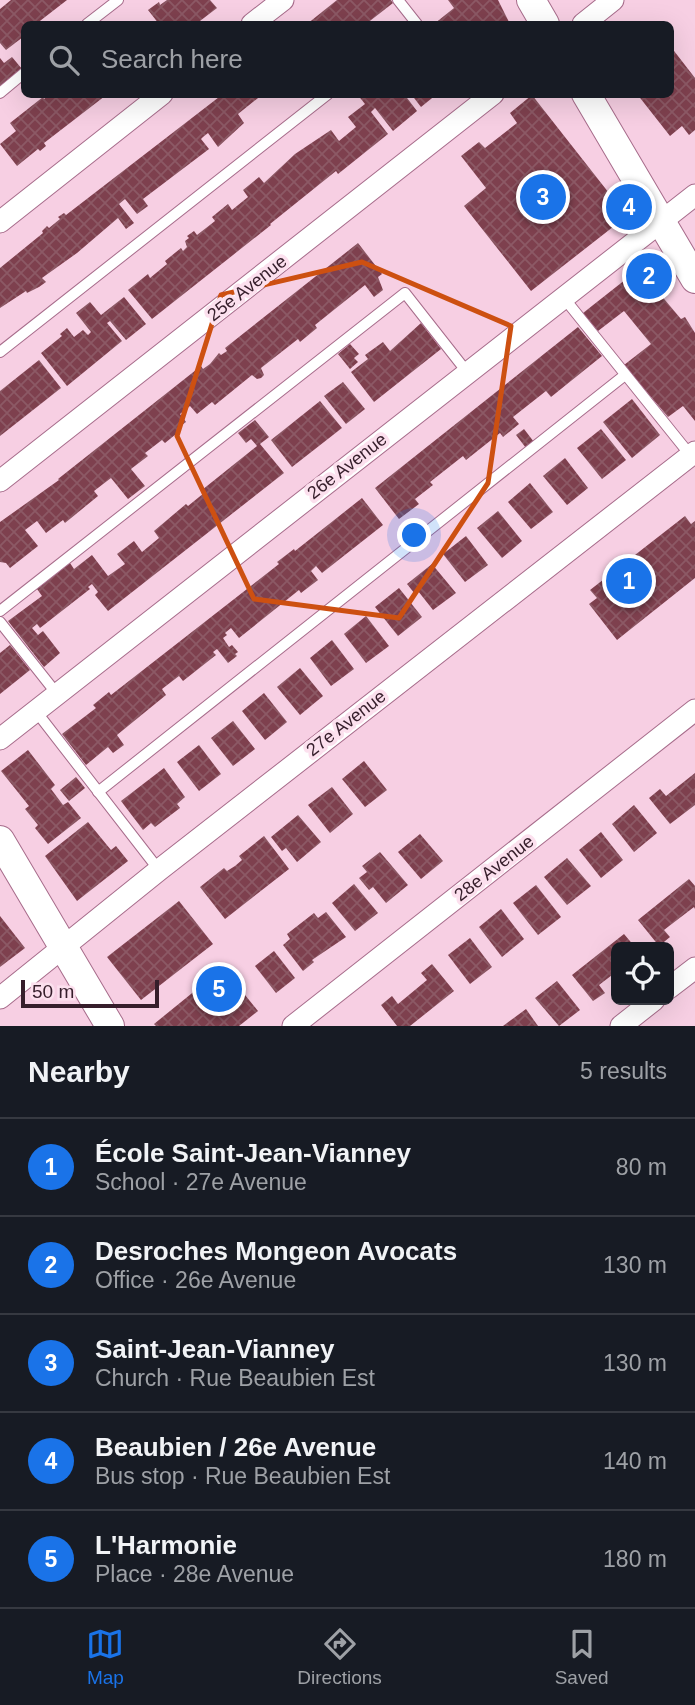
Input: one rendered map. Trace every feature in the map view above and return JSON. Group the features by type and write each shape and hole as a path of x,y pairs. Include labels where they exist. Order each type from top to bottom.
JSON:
{"street":[{"path":"256,21 283,0"},
{"path":"531,0 543,21"},
{"path":"587,21 613,0"},
{"path":"0,222 157,98"},
{"name":"25e Avenue","path":"0,481 481,98"},
{"path":"588,98 695,279"},
{"name":"26e Avenue","path":"0,739 695,195"},
{"name":"27e Avenue","path":"0,998 159,870 693,454"},
{"name":"28e Avenue","path":"293,1026 695,710"},
{"path":"0,840 110,1026"},
{"path":"674,984 695,968"},
{"path":"621,1026 648,1005"}],"lane":[{"path":"91,21 118,0"},
{"path":"398,0 415,21"},
{"path":"0,93 21,76"},
{"path":"0,352 323,98"},
{"path":"0,611 405,293 467,372"},
{"path":"564,298 693,454"},
{"path":"98,792 625,375"},
{"path":"0,622 57,694"},
{"path":"35,710 159,870"}],"highlighted area":[{"path":"362,262 511,326 488,483 399,618 254,599 177,436 221,295"}],"building":[{"path":"11,0 67,0 40,21 21,21 21,39 6,50 0,43 0,9"},
{"path":"167,0 210,0 217,8 200,21 157,21 148,10 159,2 160,5"},
{"path":"337,0 391,0 393,3 370,21 311,21"},
{"path":"448,0 498,0 508,21 438,21 454,8"},
{"path":"674,51 695,78 695,130 689,135 682,126 670,136 640,98 674,98"},
{"path":"12,57 21,70 0,87 0,58 4,63"},
{"path":"42,98 102,98 44,143 46,146 40,151 38,149 17,166 0,144 16,131 10,123"},
{"path":"218,98 258,98 238,114 244,123 218,147 208,133 203,137 201,139 209,149 143,199 148,206 137,214 125,199 119,204 134,223 126,229 118,218 42,278 46,282 0,308 0,268 43,233 47,226 49,228 60,219 58,217 64,213 66,215"},
{"path":"360,98 407,98 417,111 393,131 375,108 371,112 388,134 338,174 336,171 152,319 128,290 148,274 150,278 181,248 183,251 187,247 187,236 194,231 197,235 215,221 212,217 228,204 232,210 248,197 243,190 259,177 264,183 295,154 331,130 339,141 356,127 348,117 365,104"},
{"path":"414,98 432,98 421,107"},
{"path":"528,98 534,98 627,216 531,291 464,206 486,188 461,156 479,142 485,148 517,123 510,113"},
{"path":"358,243 382,274 378,277 383,290 374,297 365,285 315,325 317,328 300,342 298,339 261,368 264,375 261,378 257,379 252,375 215,405 212,402 197,414 190,406 180,414 186,422 179,427 181,430 165,443 162,440 145,453 148,456 131,469 145,486 128,499 111,478 94,491 98,496 65,523 63,520 46,533 37,521 25,530 38,546 10,568 6,563 0,562 0,522 59,480 201,366 203,369 219,353 221,355 227,351 225,348"},
{"path":"649,261 663,279 654,287 681,319 685,317 695,333 695,421 683,406 668,417 624,365 651,344 624,311 598,331 583,313"},
{"path":"124,297 146,324 126,340 110,321 107,323 122,341 67,386 41,353 62,336 60,334 67,328 74,337 83,330 88,335 91,332 76,313 90,302 101,315"},
{"path":"421,323 441,349 374,402 351,372 368,359 365,355 383,342 390,351"},
{"path":"578,327 602,356 551,397 546,391 513,417 519,424 503,437 500,433 466,460 463,456 430,482 433,485 415,499 419,504 399,519 375,488"},
{"path":"350,344 359,354 354,358 358,362 350,369 338,354"},
{"path":"39,360 61,388 0,436 0,391"},
{"path":"343,382 365,409 346,424 324,396"},
{"path":"632,399 660,435 632,458 603,422"},
{"path":"320,401 342,428 292,467 271,440"},
{"path":"255,420 269,437 260,444 284,473 108,611 95,595 98,592 92,584 88,587 90,589 40,628 37,624 32,628 38,635 43,631 60,653 44,667 8,621 42,596 37,589 70,563 74,569 92,555 108,576 125,564 117,554 134,541 142,552 159,538 154,531 186,504 188,506 204,493 202,490 257,446 251,439 246,443 238,433"},
{"path":"524,429 534,442 526,448 516,435"},
{"path":"601,429 626,460 602,479 577,448"},
{"path":"565,458 588,488 567,505 543,476"},
{"path":"530,483 553,512 531,529 508,502"},
{"path":"362,498 383,525 322,573 316,566 311,571 318,580 301,593 299,590 239,638 231,628 223,638 229,647 232,645 238,652 235,654 237,656 228,663 217,649 213,652 216,655 183,681 179,676 162,689 166,695 117,735 124,745 113,753 108,747 86,765 62,734 96,708 93,705 109,692 111,695 279,564 277,562"},
{"path":"498,511 522,541 502,558 477,528"},
{"path":"685,516 691,524 695,521 695,578 617,640 589,604 597,598 590,590"},
{"path":"466,536 488,565 465,582 443,554"},
{"path":"432,564 456,593 433,610 418,591 415,594 407,584"},
{"path":"399,588 422,617 398,636 375,607"},
{"path":"366,616 389,646 366,663 344,634"},
{"path":"332,640 354,669 331,686 310,658"},
{"path":"10,645 30,670 0,694 0,653"},
{"path":"300,668 323,696 300,715 277,687"},
{"path":"264,693 287,722 265,740 242,711"},
{"path":"233,721 255,749 233,766 211,738"},
{"path":"199,745 221,774 199,791 177,762"},
{"path":"28,750 55,785 51,789 63,805 68,802 81,818 48,844 25,809 29,806 1,771"},
{"path":"364,761 387,790 365,807 342,779"},
{"path":"164,768 185,797 177,804 180,808 155,827 151,823 143,830 121,801"},
{"path":"695,773 695,805 670,824 649,798 660,789 666,796"},
{"path":"76,777 85,788 69,801 60,790"},
{"path":"332,787 353,814 330,833 308,805"},
{"path":"634,805 657,833 634,852 612,824"},
{"path":"298,815 321,842 297,862 286,848 282,851 271,837"},
{"path":"88,822 111,850 116,846 128,861 77,901 45,856"},
{"path":"601,832 623,860 601,878 579,850"},
{"path":"420,834 443,861 421,879 398,852"},
{"path":"264,836 289,869 225,919 200,887 224,868 227,871 235,866 242,860 239,856"},
{"path":"380,852 408,885 386,903 373,887 369,890 359,878 367,872 362,866"},
{"path":"567,858 591,886 567,905 544,877"},
{"path":"689,879 695,886 695,909 694,907 664,930 670,937 664,942 656,942 638,920"},
{"path":"354,884 378,913 355,931 332,903"},
{"path":"536,885 561,917 538,935 513,903"},
{"path":"179,901 213,944 141,1000 107,957"},
{"path":"501,909 524,939 502,957 479,927"},
{"path":"326,912 346,937 312,960 314,962 303,971 283,945 290,939 287,934 314,913 318,918"},
{"path":"0,916 25,948 0,967"},
{"path":"624,934 631,942 614,942"},
{"path":"470,938 492,967 470,984 448,955"},
{"path":"611,944 611,976 599,985 605,993 593,1001 572,975"},
{"path":"274,951 295,978 276,993 255,966"},
{"path":"432,964 454,991 410,1026 397,1026 381,1005 392,996 398,1004 427,980 421,973"},
{"path":"223,968 258,1011 239,1026 154,1024"},
{"path":"557,981 580,1010 559,1026 535,998"},
{"path":"526,1009 538,1026 503,1026"}],"place":[{"name":"Saint-Jean-Vianney","path":"543,197"},
{"name":"Beaubien / 26e Avenue","path":"629,207"},
{"name":"Desroches Mongeon Avocats","path":"649,276"},
{"name":"École Saint-Jean-Vianney","path":"629,581"},
{"name":"L'Harmonie","path":"219,989"}]}
